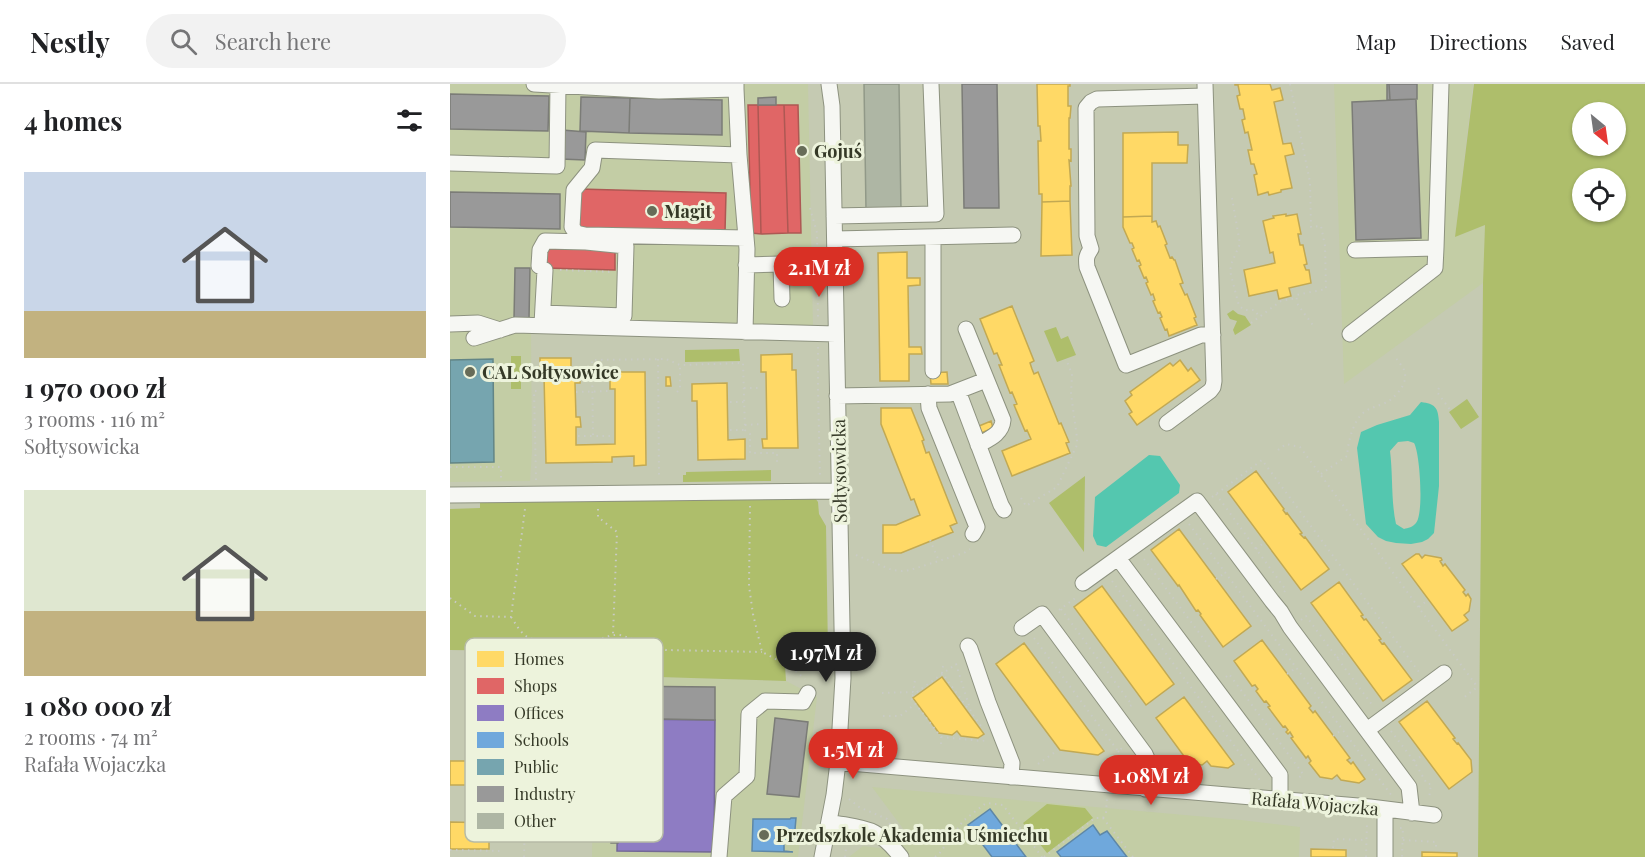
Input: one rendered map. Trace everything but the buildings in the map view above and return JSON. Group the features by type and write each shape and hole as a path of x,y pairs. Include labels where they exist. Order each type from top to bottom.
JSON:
{"street":[{"path":"534,84 659,90 736,87 746,238 745,332"},
{"name":"Sołtysowicka","path":"822,857 838,762 843,678 832,106 829,84"},
{"path":"834,216 936,214 931,84"},
{"path":"1350,334 1436,268 1441,84"},
{"path":"450,163 557,166 558,85"},
{"path":"1167,423 1206,395 1213,387 1213,334 1205,90 1097,99 1091,102 1086,108 1087,236 1091,249 1086,260 1126,365 1201,335 1213,334"},
{"path":"739,155 595,150 592,168 574,190 572,227 576,233 585,235 746,238"},
{"path":"834,239 1013,235"},
{"path":"933,238 933,371"},
{"path":"474,338 543,319 624,316 626,246 586,242 545,242 540,250 543,319"},
{"path":"1355,250 1436,248"},
{"path":"746,265 781,264 782,299"},
{"path":"543,319 745,332 836,334"},
{"path":"450,324 478,323 500,330"},
{"path":"966,329 1003,420 1003,427 978,445"},
{"path":"837,396 950,394 986,380"},
{"path":"958,391 1004,510"},
{"path":"928,394 929,408 977,527 972,541"},
{"path":"450,495 501,495 531,490 839,490"},
{"path":"1083,583 1197,501 1409,787 1412,813"},
{"path":"1118,558 1280,775 1280,800"},
{"path":"1022,628 1041,614 1145,754 1152,770 1145,789"},
{"path":"968,646 1012,763 1011,777"},
{"path":"1367,730 1444,673"},
{"path":"719,857 724,796 747,776 749,714 765,701 803,702 806,686"},
{"name":"Rafała Wojaczka","path":"838,762 1434,814"},
{"path":"1385,857 1389,810"},
{"path":"829,822 872,830 887,839 902,857"}],"path":[{"path":"1251,323 1281,301 1326,289 1325,246 1321,226 1311,227 1310,182 1290,84"},
{"path":"1232,198 1240,244 1232,262 1231,276 1239,306 1245,310 1254,310 1260,316"},
{"path":"810,208 818,233 820,491"},
{"path":"542,268 616,273"},
{"path":"1297,298 1298,305 1315,328"},
{"path":"1022,498 1026,506 1057,487 1076,450 1077,438 1071,394 1072,374 1066,358"},
{"path":"1321,474 1347,456 1356,422 1362,414 1388,402 1404,383 1405,372 1396,358"},
{"path":"658,359 660,485"},
{"path":"593,436 592,360 666,359 680,365 743,363 745,430"},
{"path":"677,392 680,389 680,365"},
{"path":"744,388 762,388"},
{"path":"1439,388 1437,392 1450,411"},
{"path":"532,638 520,631 511,617 525,510 531,490 534,391 539,391"},
{"path":"576,392 610,391"},
{"path":"730,402 744,402"},
{"path":"745,425 763,424"},
{"path":"730,430 745,430 750,434 750,453 777,453 777,462"},
{"path":"579,436 610,435"},
{"path":"1278,450 1286,444 1300,447 1321,474 1476,685 1476,688 1462,699"},
{"path":"1201,506 1262,460 1428,684"},
{"path":"450,467 501,467 501,495"},
{"path":"1216,495 1286,590 1272,601"},
{"path":"598,517 617,532 613,634"},
{"path":"750,522 749,586 762,652"},
{"path":"1188,522 1393,797 1389,810"},
{"path":"930,540 939,561"},
{"path":"854,555 892,570 902,571 964,553 972,541"},
{"path":"1256,549 1265,542"},
{"path":"1138,552 1209,646 1193,658"},
{"path":"1216,579 1226,572"},
{"path":"1107,574 1262,783"},
{"path":"450,598 475,616 511,617"},
{"path":"1419,607 1428,600"},
{"path":"1290,627 1306,616 1373,706 1357,718"},
{"path":"1050,626 1034,638 1133,771 1132,779"},
{"path":"602,638 613,634 629,638"},
{"path":"663,649 762,652 790,667 806,686"},
{"path":"1337,658 1346,651"},
{"path":"941,744 940,737 910,697 956,664 971,712"},
{"path":"943,666 942,673 984,730"},
{"path":"1287,674 1296,668"},
{"path":"1214,685 1229,674 1303,774 1294,781"},
{"path":"915,681 913,686 916,693"},
{"path":"882,693 916,693"},
{"path":"883,716 900,716 915,704"},
{"path":"1333,736 1343,729"},
{"path":"940,737 991,740"},
{"path":"1118,751 1134,739"},
{"path":"1039,764 1058,750"},
{"path":"1414,761 1423,754"},
{"path":"1103,818 1106,813 1106,802"},
{"path":"935,857 963,821 986,803 1003,805 1043,857 1095,818 1103,818"},
{"path":"1366,857 1368,807"},
{"path":"1103,818 1133,857"},
{"path":"845,857 850,826"},
{"path":"1334,848 1334,839 1366,840"},
{"path":"1403,840 1436,842 1436,851"},
{"path":"524,842 524,857"},
{"path":"450,850 502,851"}],"shaded area":[{"path":"450,84 808,84 813,329 531,333 530,481 450,482"},
{"path":"1334,84 1473,84 1455,237 1485,225 1483,283 1344,384"},
{"path":"663,677 786,681 817,697 798,857 592,857 592,842 663,842"},
{"path":"872,787 1300,827 1299,857 849,857 863,846 887,849 907,834"}],"green space":[{"path":"1474,84 1645,84 1645,857 1478,857 1485,225 1455,237"},
{"path":"1233,310 1245,316 1251,325 1235,335 1233,330 1237,321 1230,319 1227,314"},
{"path":"1056,327 1061,339 1068,336 1076,355 1057,362 1044,331"},
{"path":"739,349 740,361 685,362 685,350"},
{"path":"511,356 521,356 521,389 511,389"},
{"path":"1467,399 1479,417 1461,429 1449,412"},
{"path":"771,470 771,481 683,482 683,475 686,475 686,472"},
{"path":"1085,476 1084,552 1049,503"},
{"path":"815,498 818,502 819,514 826,526 828,653 784,650 786,681 663,677 663,638 465,638 465,650 450,650 450,509 480,508 480,501"},
{"path":"1047,804 1085,808 1093,818 1047,853 1023,823"}],"water":[{"path":"1421,402 1426,403 1435,407 1439,422 1439,486 1434,533 1422,542 1411,544 1386,541 1378,537 1366,524 1357,448 1361,432 1410,415","holes":["1398,442 1414,443 1419,470 1420,508 1416,523 1404,529 1396,524 1394,515 1390,451"]},
{"path":"1149,455 1160,456 1180,485 1179,493 1106,547 1097,545 1093,536 1095,497"}],"place":[{"name":"Gojuś","path":"802,151"},
{"name":"Magit","path":"652,211"},
{"name":"CAL Sołtysowice","path":"470,372"},
{"name":"Przedszkole Akademia Uśmiechu","path":"764,835"}]}
